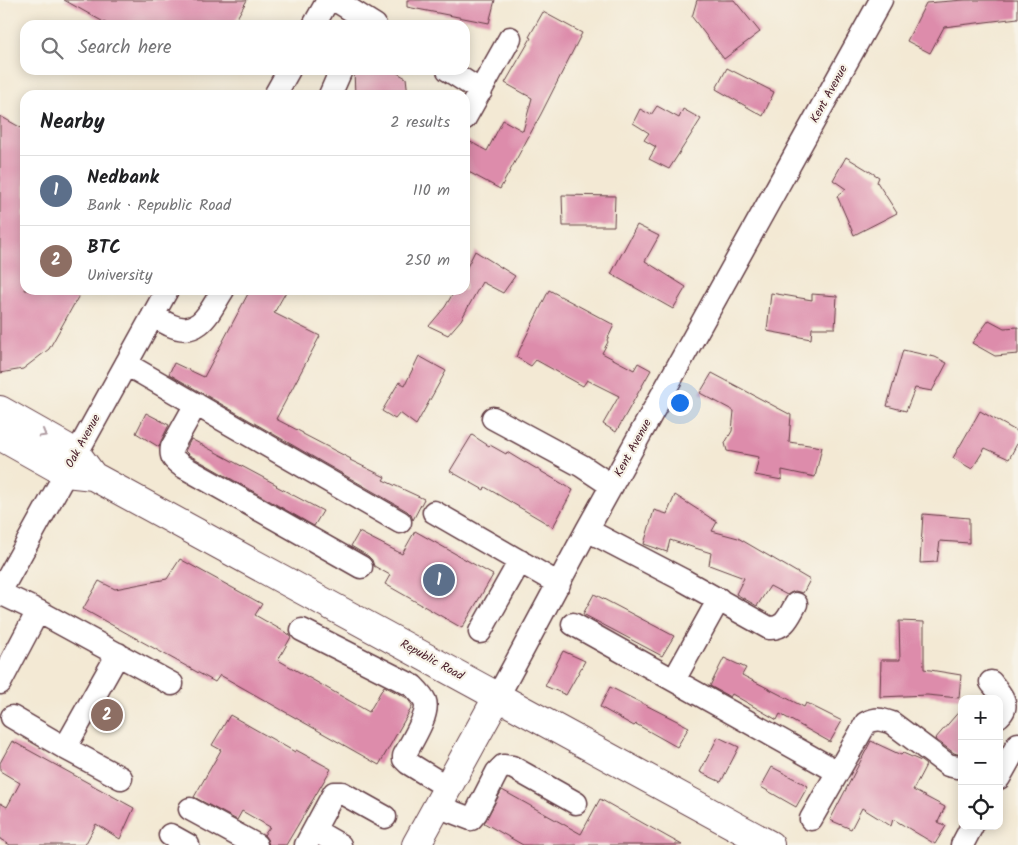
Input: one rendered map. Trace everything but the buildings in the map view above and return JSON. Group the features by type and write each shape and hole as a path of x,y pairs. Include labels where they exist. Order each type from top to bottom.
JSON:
{"main road":[{"name":"Republic Road","path":"0,410 71,463 93,476 498,696 762,843"},
{"name":"Republic Road","path":"0,436 71,463"},
{"name":"Kent Avenue","path":"416,845 498,696"}],"street":[{"path":"317,20 328,0"},
{"path":"335,0 367,20"},
{"name":"Kent Avenue","path":"498,696 587,530 881,0"},
{"path":"470,110 510,38"},
{"path":"279,90 286,75"},
{"path":"332,90 339,75"},
{"path":"456,75 481,91"},
{"name":"Oak Avenue","path":"0,592 164,295"},
{"path":"153,315 172,326 195,327 202,322 220,295"},
{"path":"126,364 400,522"},
{"path":"196,404 172,447 173,459 182,466 361,567"},
{"path":"493,418 582,466 612,486"},
{"path":"434,512 559,584"},
{"path":"587,530 719,599 769,628 776,629 782,626 796,604"},
{"path":"480,632 520,561"},
{"path":"0,592 172,684"},
{"path":"674,680 719,599"},
{"path":"0,684 38,611"},
{"path":"573,624 838,772"},
{"path":"302,630 413,686 426,702 426,710 404,759 442,797 471,818 476,813 502,766 512,767 576,803"},
{"path":"65,748 118,654"},
{"path":"991,682 999,695"},
{"path":"12,717 121,778"},
{"path":"811,820 866,723 873,720 882,719 892,723 948,765 958,767"},
{"path":"1003,771 1018,744"},
{"path":"340,845 310,838 334,792 342,793 385,817"},
{"path":"190,809 256,845"},
{"path":"962,845 970,830"}],"place":[{"name":"Nedbank","path":"439,580"},
{"name":"BTC","path":"107,715"}]}
